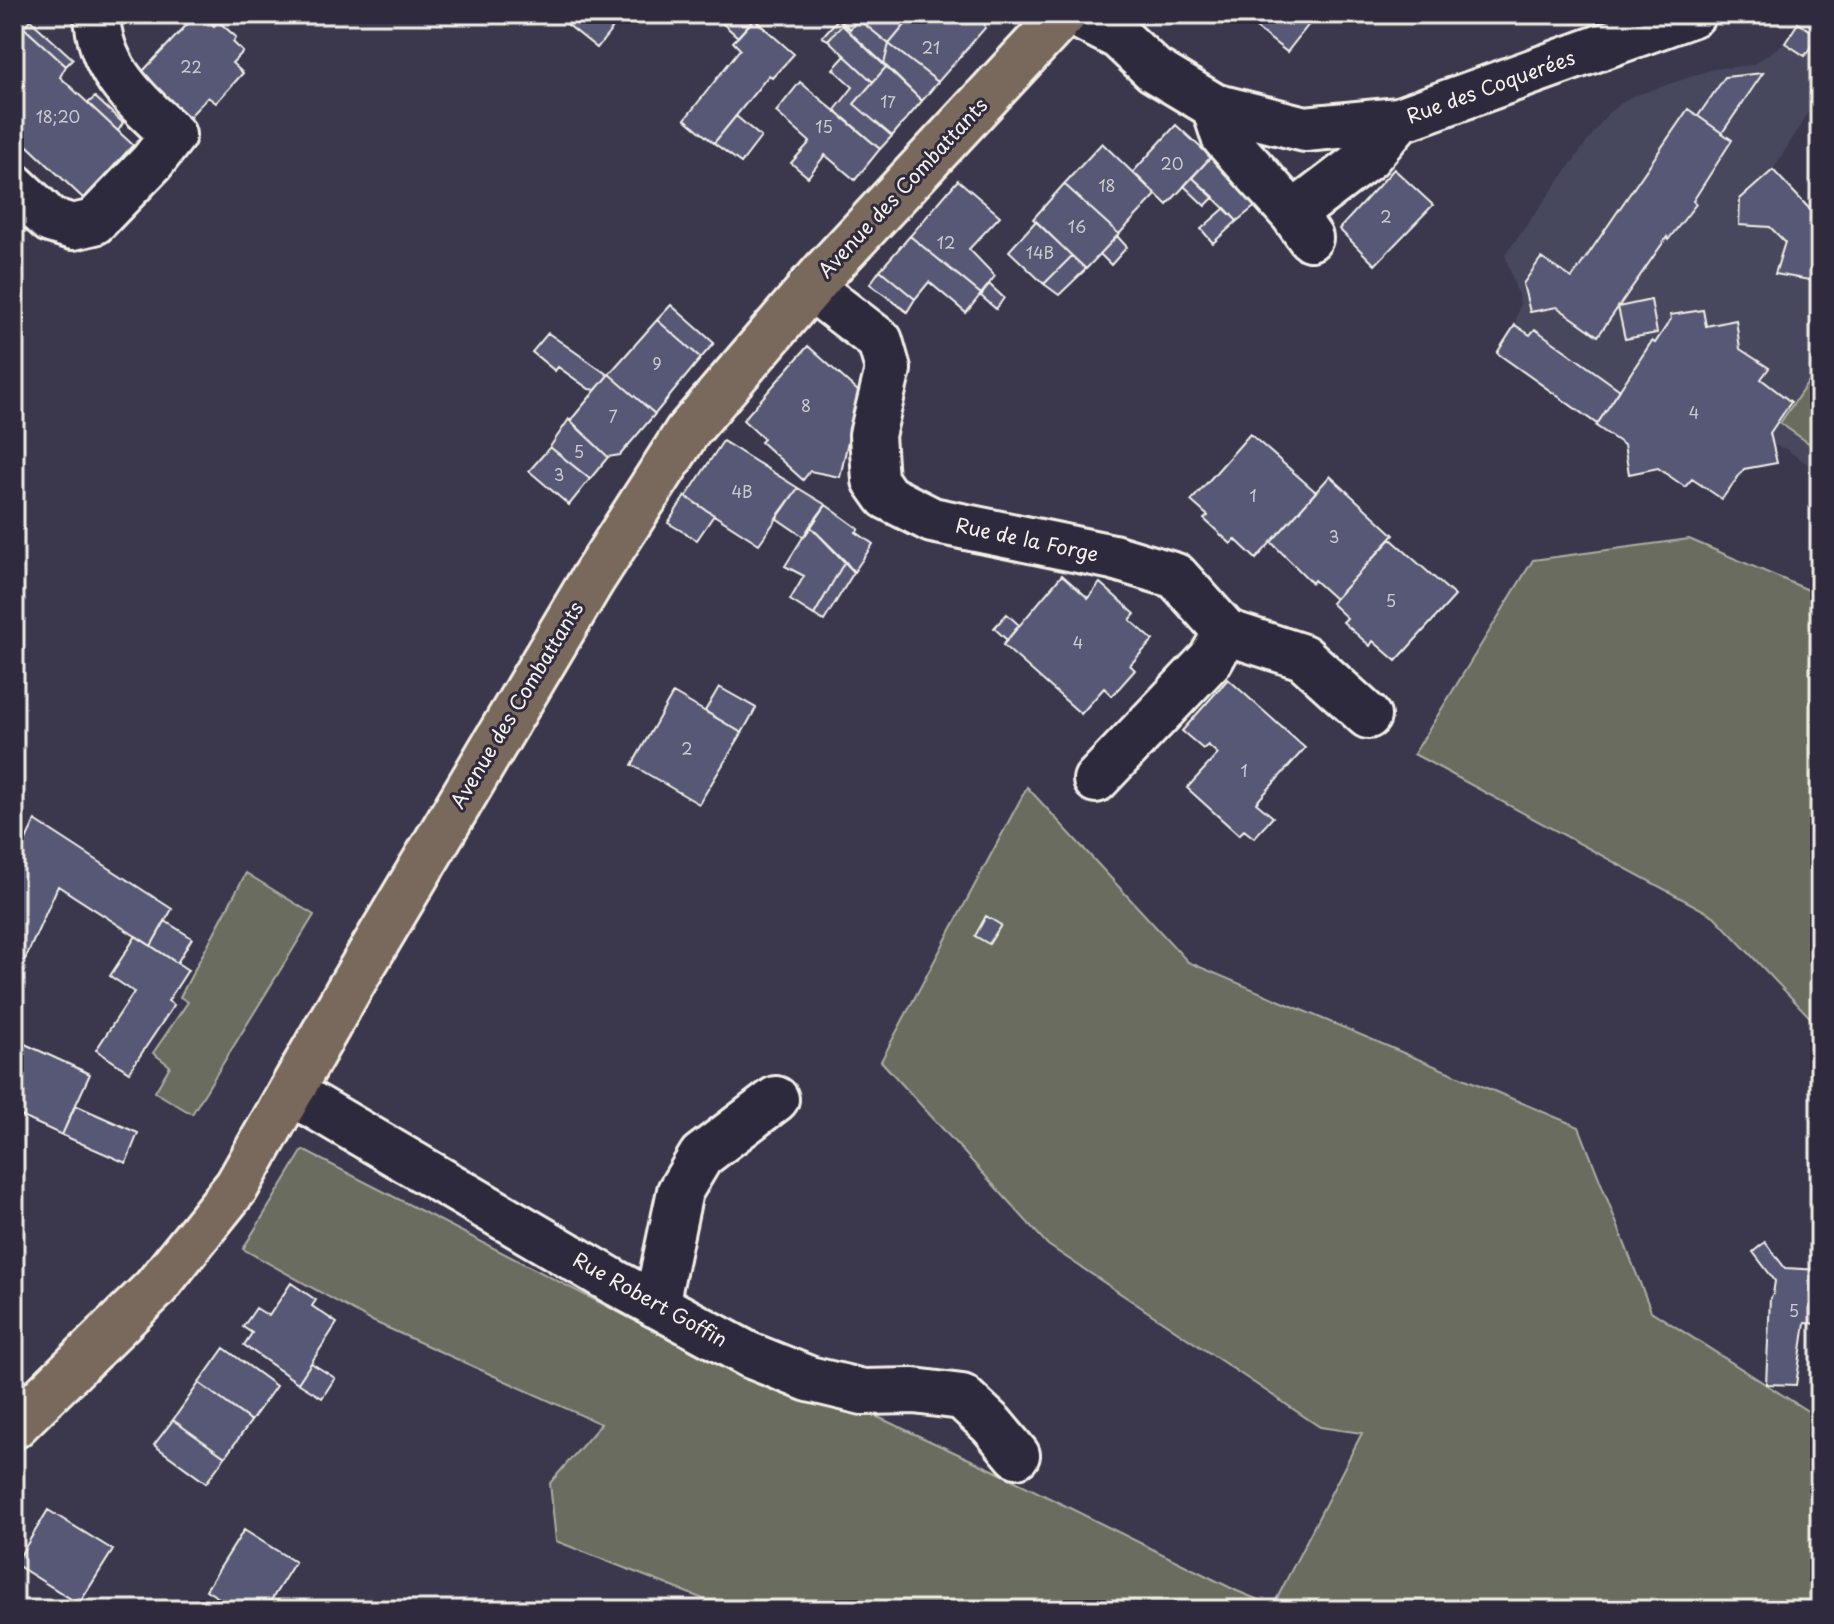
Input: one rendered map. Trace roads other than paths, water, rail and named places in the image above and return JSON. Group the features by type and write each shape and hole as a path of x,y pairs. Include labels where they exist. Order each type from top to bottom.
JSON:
{"main road":[{"name":"Avenue des Combattants","path":"14,1426 155,1288 237,1186 357,975 584,594 678,446 810,287 1064,14"}],"street":[{"path":"14,186 50,220 73,227 94,222 152,162 173,135 121,85 97,26 97,14"},
{"name":"Rue des Coquerées","path":"1074,14 1119,37 1154,70 1214,106 1305,129 1399,120 1693,14"},
{"path":"1214,106 1224,137 1302,226 1399,120"},
{"name":"Rue de la Forge","path":"810,287 880,341 888,369 872,435 875,480 887,497 932,520 1113,557 1176,576 1226,632"},
{"path":"1096,780 1211,659 1226,632 1303,657 1368,716"},
{"name":"Rue Robert Goffin","path":"292,1093 656,1305 749,1355 809,1379 863,1392 914,1391 962,1397 992,1425 1017,1455"},
{"path":"656,1305 680,1191 701,1156 776,1099"}]}
